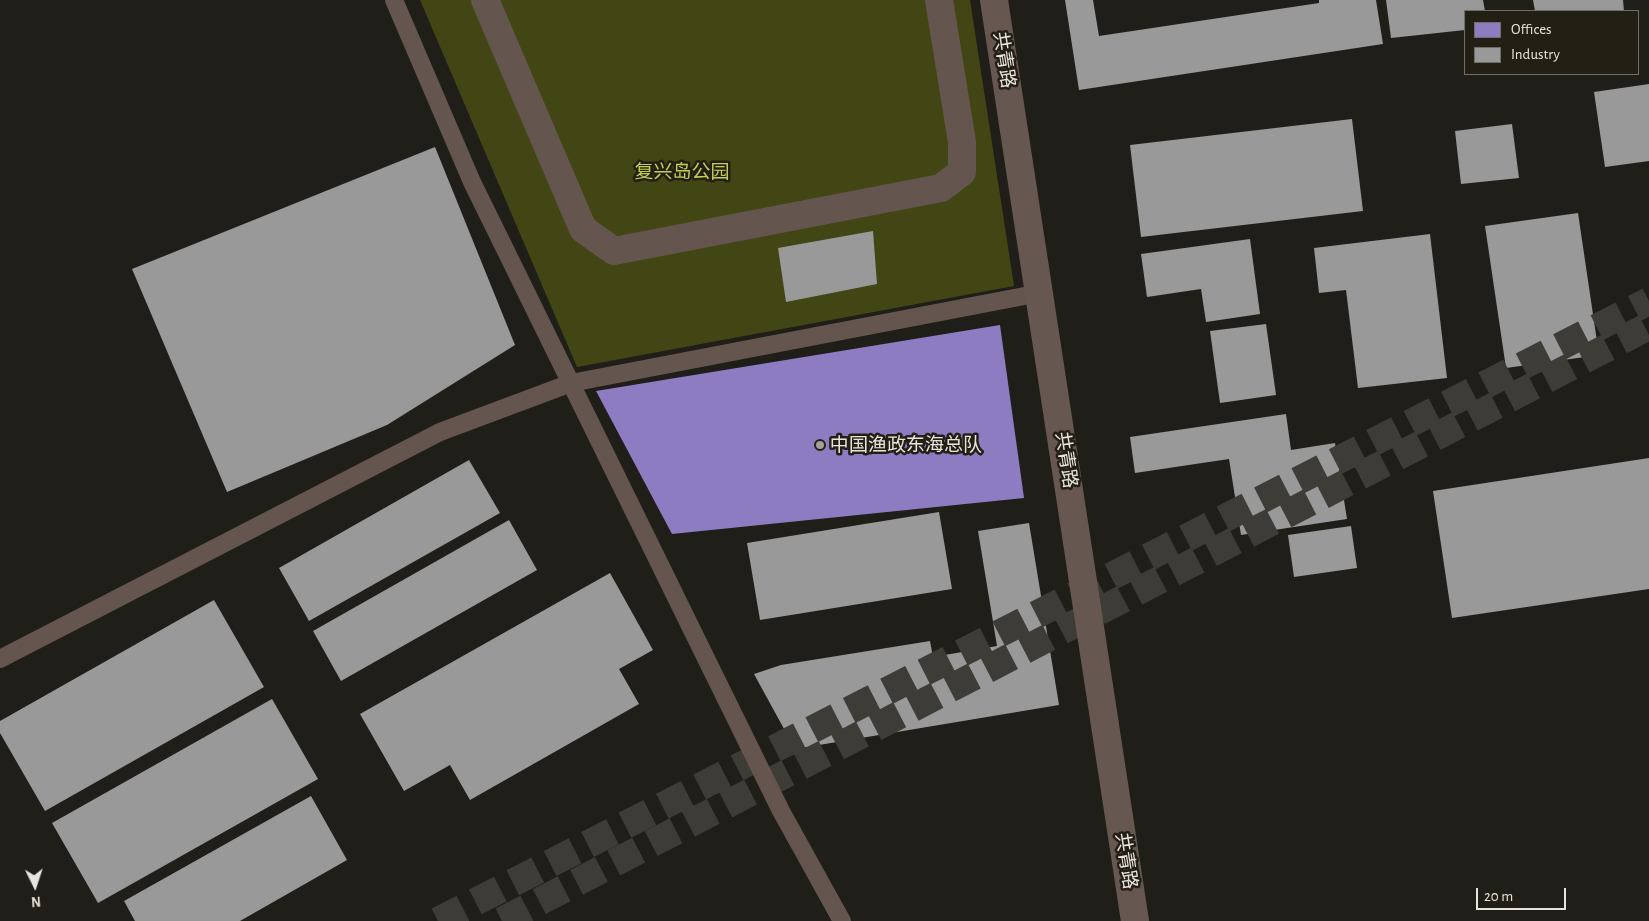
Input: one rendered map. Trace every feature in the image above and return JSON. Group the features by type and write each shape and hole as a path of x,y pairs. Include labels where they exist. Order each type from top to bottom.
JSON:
{"street":[{"path":"485,0 583,229 614,251 941,188 962,172 962,142 938,0"},
{"name":"共青路","path":"994,0 1135,921"}],"lane":[{"path":"394,0 472,182 781,811 842,921"},
{"path":"0,659 440,432 571,384 1040,293"}],"green space":[{"name":"复兴岛公园","path":"420,0 970,0 1014,286 577,367"}],"building: Offices":[{"name":"中国渔政东海总队","path":"1000,325 1024,498 672,534 596,391"}],"building: Industry":[{"path":"1065,0 1093,0 1099,36 1319,3 1319,0 1376,0 1383,44 1079,90"},
{"path":"1386,0 1483,0 1485,10 1464,10 1464,30 1391,38"},
{"path":"1533,0 1623,0 1624,10 1535,10"},
{"path":"1649,84 1649,161 1605,167 1594,92"},
{"path":"1352,119 1363,211 1141,237 1130,145"},
{"path":"1512,124 1519,178 1461,184 1455,131"},
{"path":"435,147 515,345 387,425 227,492 132,269"},
{"path":"1578,213 1599,355 1506,368 1485,226"},
{"path":"873,231 877,284 786,302 778,248"},
{"path":"1430,234 1447,378 1358,388 1346,290 1319,293 1314,248"},
{"path":"1250,239 1260,314 1206,322 1201,289 1147,297 1141,254"},
{"path":"1266,324 1276,395 1220,403 1210,331"},
{"path":"1286,414 1291,450 1335,443 1347,519 1241,535 1229,459 1135,473 1130,437"},
{"path":"1649,458 1649,589 1452,618 1433,491"},
{"path":"469,460 500,513 309,621 279,568"},
{"path":"939,512 952,589 760,620 747,543"},
{"path":"509,520 537,570 341,681 313,631"},
{"path":"1029,523 1059,705 795,749 754,674 781,665 930,641 933,657 997,646 978,531"},
{"path":"1351,526 1357,568 1294,577 1288,535"},
{"path":"610,573 653,650 619,669 639,704 470,800 450,765 404,791 360,714"},
{"path":"214,600 264,687 45,811 0,733 0,721"},
{"path":"272,699 318,779 98,903 52,823"},
{"path":"311,796 347,860 240,921 135,921 124,901"}],"tunnel":[{"path":"438,921 1649,301"},
{"path":"502,921 1649,326"}],"place":[{"name":"中国渔政东海总队","path":"820,445"}]}
